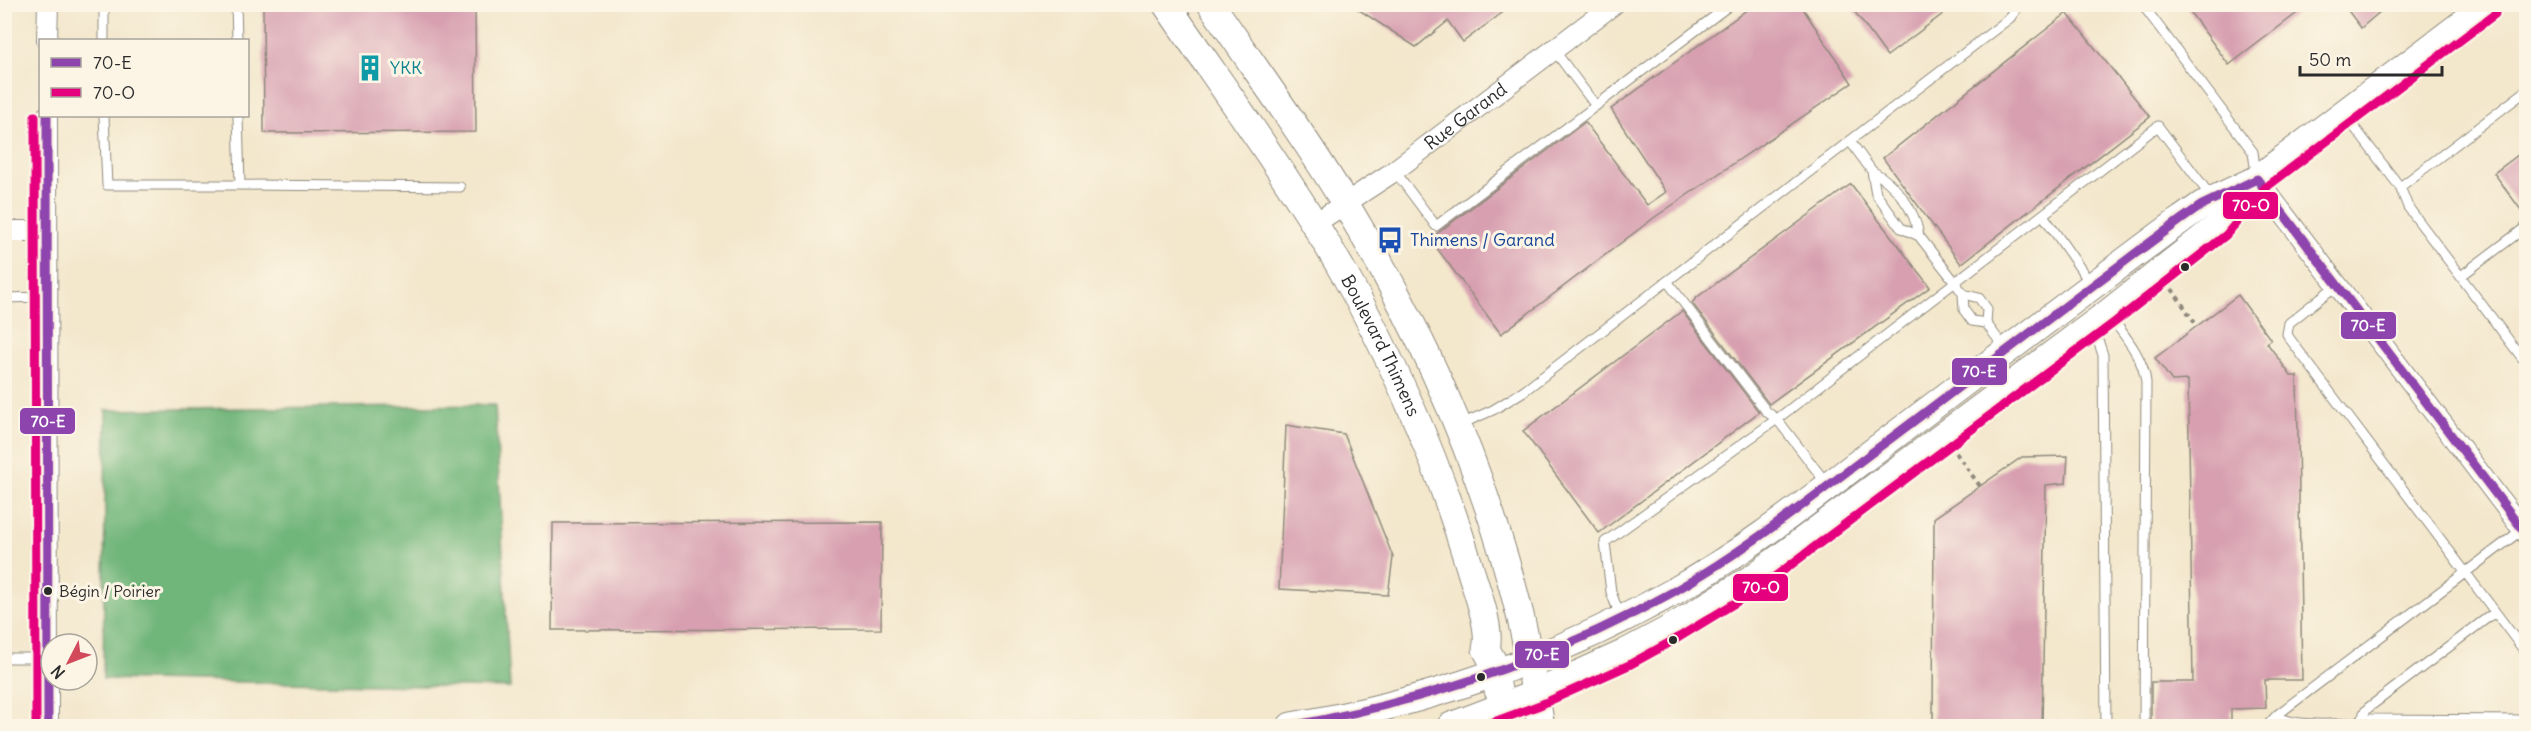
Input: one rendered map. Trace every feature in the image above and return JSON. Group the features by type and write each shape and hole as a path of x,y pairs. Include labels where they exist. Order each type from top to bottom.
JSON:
{"street":[{"path":"47,39 48,4"},
{"name":"Boulevard Thimens","path":"1166,4 1314,224 1363,308 1419,426 1465,554 1488,640 1486,649 1495,672 1503,718"},
{"name":"Boulevard Thimens","path":"1211,4 1346,204 1403,308 1458,425 1502,552 1541,726"},
{"name":"Rue Garand","path":"1314,224 1394,170 1614,4"},
{"path":"1451,726 1503,718 1535,694 1670,629 1754,577 2098,320 2220,208 2488,4"},
{"path":"47,117 47,632"},
{"path":"2257,179 2525,532"},
{"path":"1291,726 1382,707 1495,672 1622,620 1725,560 1828,486 2182,219 2220,208"},
{"path":"4,231 46,231"},
{"path":"48,692 48,726"}],"lane":[{"path":"104,4 104,39"},
{"path":"236,4 237,39"},
{"path":"1394,170 1436,226 1731,4"},
{"path":"1458,425 1493,410 1524,391 2010,18 2020,4"},
{"path":"2142,4 2253,152 2257,179"},
{"path":"1554,50 1596,106"},
{"path":"2400,187 2526,91"},
{"path":"2344,114 2400,187 2408,207 2526,363"},
{"path":"104,117 107,185 460,187"},
{"path":"238,117 240,184"},
{"path":"1622,620 1611,592 1605,542 1777,419 2158,126 2220,208"},
{"path":"1850,141 1872,171 1888,180 1917,219 1919,236"},
{"path":"1872,171 1876,194 1901,228 1919,236 1955,282 1963,294 1964,310 1972,321 1986,323"},
{"path":"2043,215 2092,286"},
{"path":"2461,276 2526,227"},
{"path":"1667,281 1828,486"},
{"path":"2338,285 2289,322 2287,334 2526,652"},
{"path":"1963,294 1979,298 1988,309 1986,323 2007,351"},
{"path":"4,298 46,297"},
{"path":"2098,320 2099,343 2103,356 2106,726"},
{"path":"2098,320 2135,352 2145,374 2144,726"},
{"path":"2267,726 2277,715 2466,573 2525,532"},
{"path":"2362,724 2368,708 2495,612"},
{"path":"4,658 39,658"},
{"path":"2277,715 2289,722 2362,724 2370,719 2526,720"}],"path":[{"path":"2172,289 2197,326"},
{"path":"1956,453 1980,486"}],"green space":[{"path":"495,405 510,688 103,679 106,410"}],"building":[{"name":"YKK","path":"263,4 475,4 476,132 264,133"},
{"path":"1350,4 1514,4 1463,42 1448,21 1416,47"},
{"path":"1755,4 1800,4 1852,83 1655,217 1501,334 1430,239 1585,122 1647,205 1666,192 1611,109"},
{"path":"1849,4 1956,4 1887,56"},
{"path":"2184,4 2309,4 2229,65"},
{"path":"2343,4 2389,4 2361,28"},
{"path":"2067,13 2150,117 1961,264 1883,158"},
{"path":"2526,149 2526,217 2494,173"},
{"path":"1851,184 1930,287 1769,404 1692,303"},
{"path":"2238,295 2271,340 2267,343 2291,376 2297,376 2302,680 2265,680 2266,708 2231,709 2231,726 2151,726 2151,682 2193,682 2188,380 2172,381 2155,358"},
{"path":"1682,311 1759,412 1599,533 1523,431"},
{"path":"1286,425 1344,434 1393,557 1388,595 1279,589"},
{"path":"2068,456 2066,483 2046,485 2042,726 1933,726 1934,518 2022,457"},
{"path":"882,522 881,629 552,630 553,523"}],"transit line":[{"name":"70-O","path":"1483,726 1540,705 1629,665 1761,587 2115,322 2226,235 2265,188 2495,14"},
{"name":"70-O","path":"35,116 36,726"},
{"name":"70-E","path":"47,117 48,726"},
{"name":"70-E","path":"1291,726 1390,704 1488,675 1582,638 1673,592 1780,522 2182,219 2202,205 2257,179 2526,534"}],"place":[{"name":"YKK","path":"370,68"},
{"name":"Thimens / Garand","path":"1390,240"},
{"name":"Bégin / Poirier","path":"48,591"}]}
